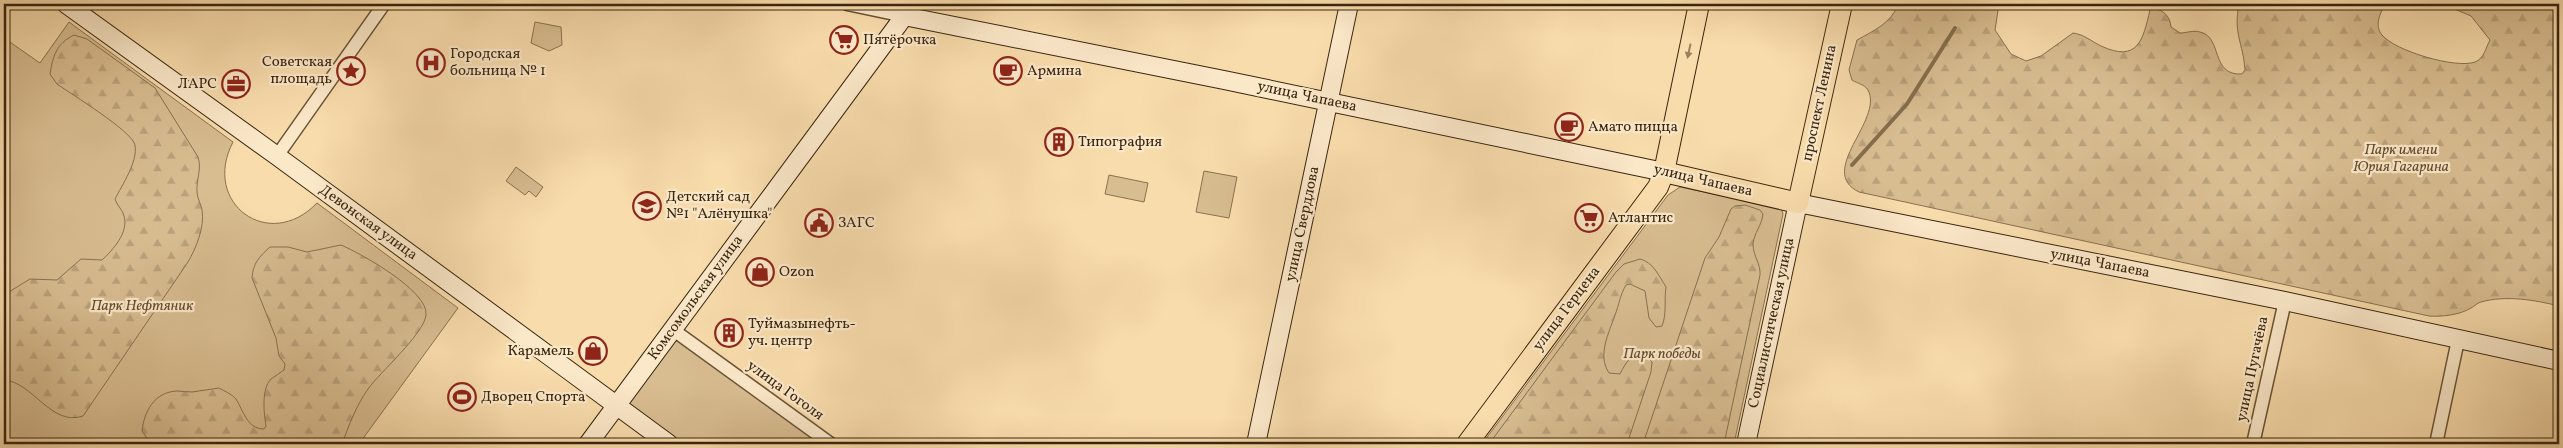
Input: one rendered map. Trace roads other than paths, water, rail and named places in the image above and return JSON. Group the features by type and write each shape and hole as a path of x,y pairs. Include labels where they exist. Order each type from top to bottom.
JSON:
{"main road":[{"path":"1664,172 1699,4"},
{"name":"проспект Ленина","path":"1798,203 1842,4"},
{"name":"улица Чапаева","path":"1664,172 1798,203"},
{"name":"улица Герцена","path":"1467,444 1658,187 1664,172"}],"street":[{"name":"Девонская улица","path":"66,4 277,156 669,444"},
{"path":"277,156 384,4"},
{"name":"улица Чапаева","path":"847,4 905,10 1328,102 1664,172"},
{"name":"улица Свердлова","path":"1256,444 1349,4"},
{"name":"Комсомольская улица","path":"588,444 905,10"},
{"name":"улица Чапаева","path":"1798,203 2285,301 2559,361"},
{"name":"Социалистическая улица","path":"1746,444 1798,203"},
{"name":"улица Пугачёва","path":"2254,444 2285,301"},
{"name":"улица Гоголя","path":"672,330 831,444"},
{"path":"2436,444 2458,340"}],"waterway":[{"path":"1852,165 1907,104 1955,28"}],"place":[{"name":"Пятёрочка","path":"844,40"},
{"name":"Городская больница № 1","path":"431,63"},
{"name":"Советская площадь","path":"351,71"},
{"name":"Армина","path":"1008,71"},
{"name":"ЛАРС","path":"236,84"},
{"name":"Амато пицца","path":"1569,127"},
{"name":"Типография","path":"1059,142"},
{"name":"Детский сад №1 \"Алёнушка\"","path":"647,206"},
{"name":"Атлантис","path":"1589,218"},
{"name":"ЗАГС","path":"819,223"},
{"name":"Ozon","path":"760,272"},
{"name":"Туймазынефть- уч. центр","path":"729,333"},
{"name":"Карамель","path":"593,351"},
{"name":"Дворец Спорта","path":"462,397"}],"park label":[{"name":"Парк имени Юрия Гагарина","path":"2401,158"},
{"name":"Парк Нефтяник","path":"142,306"},
{"name":"Парк победы","path":"1662,354"}]}
